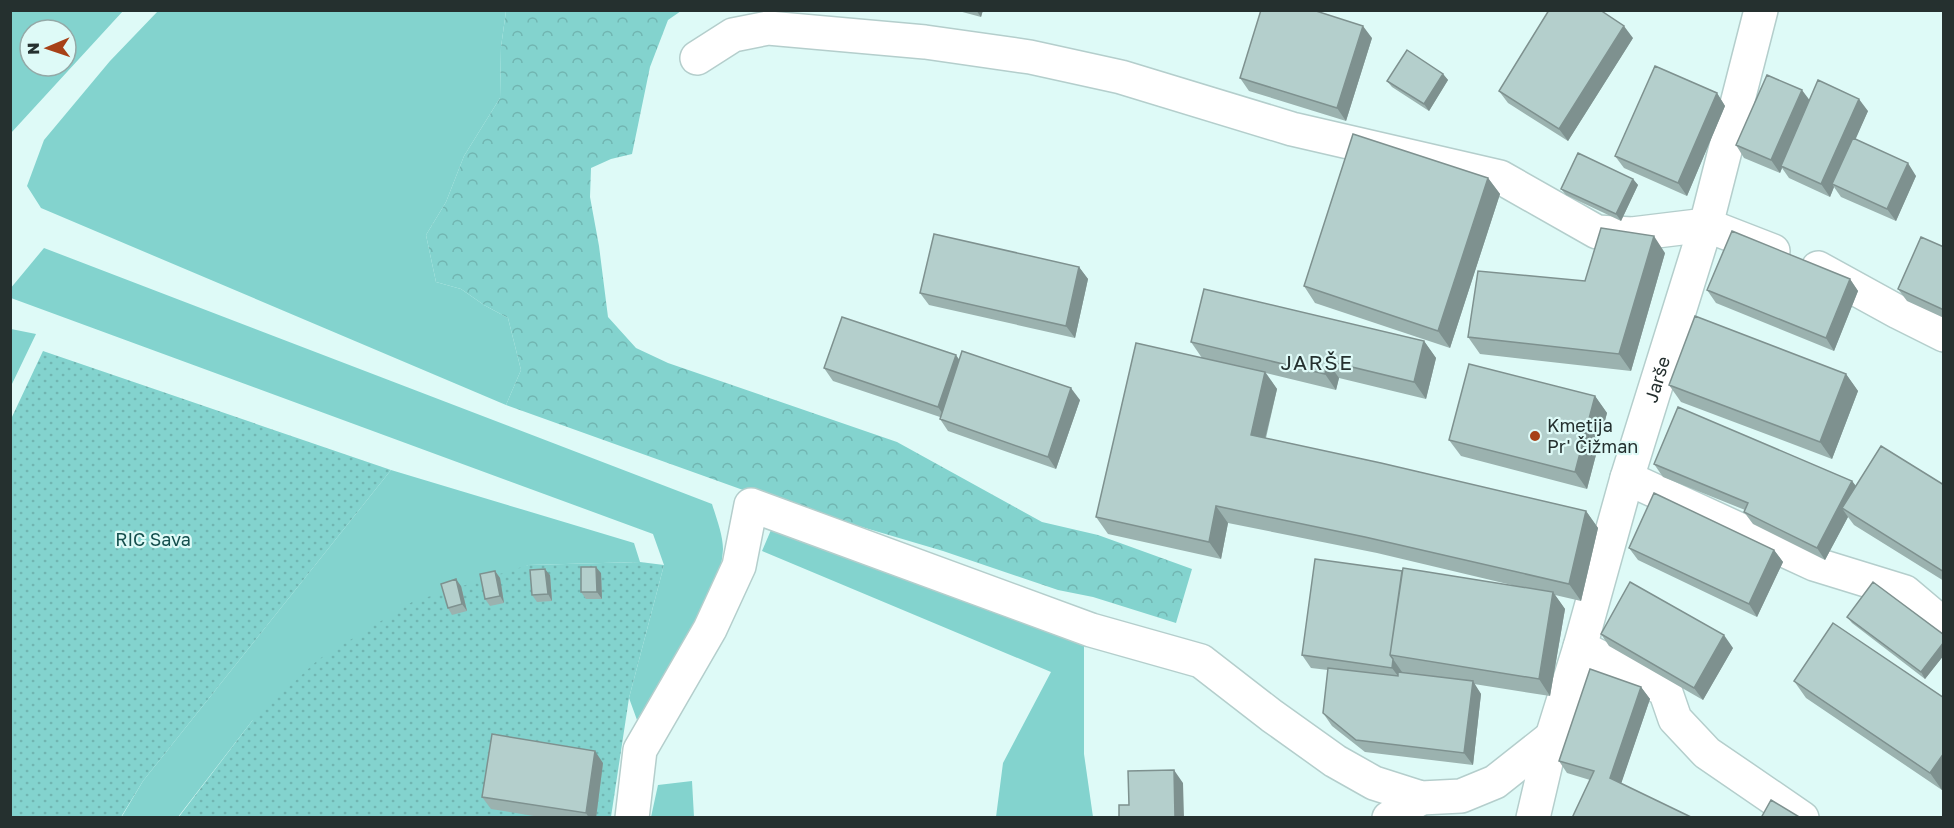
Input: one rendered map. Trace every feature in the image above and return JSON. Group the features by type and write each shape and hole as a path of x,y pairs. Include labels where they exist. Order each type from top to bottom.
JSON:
{"street":[{"name":"Jarše","path":"1533,818 1552,738 1627,478 1706,225 1761,10"},
{"path":"697,58 734,35 768,28 925,42 1029,57 1120,76 1292,129 1500,177 1597,232 1632,234 1706,225 1811,263 1944,335"},
{"path":"1627,478 1814,564 1905,592 1944,625"},
{"path":"632,818 640,750 710,629 739,566 752,505 1091,630 1201,661 1335,761 1374,783 1421,798 1461,796 1495,782 1552,738"},
{"path":"1580,647 1665,690 1675,719 1707,753 1802,818"},
{"path":"1389,818 1421,798"}],"green space":[{"path":"10,11 123,11 78,60 78,18 18,18 18,78 61,78 11,133"},
{"path":"158,11 506,11 501,47 500,98 464,156 446,202 426,235 436,282 461,289 508,318 521,370 506,405 41,208 27,186 44,140 110,61"},
{"path":"506,11 681,11 668,20 650,67 632,154 611,159 591,168 590,197 608,317 636,348 668,363 897,442 1042,522 1098,535 1192,569 1176,623 1093,597 1058,590 943,551 774,501 506,405 521,370 508,318 461,289 436,282 426,235 446,202 464,156 500,98 501,47"},
{"path":"44,248 712,504 723,544 720,571 713,593 703,616 677,660 637,720 629,698 664,565 653,534 11,298 10,289"},
{"path":"10,329 36,334 11,386"},
{"name":"RIC Sava","path":"43,351 391,470 143,781 121,817 11,817 11,419"},
{"path":"391,470 634,543 640,562 528,565 252,721 178,817 121,818 143,781"},
{"path":"774,523 1084,636 1084,754 1093,817 996,817 1003,763 1051,672 762,551"},
{"path":"640,562 664,565 629,698 611,817 178,818 252,721 319,659 412,602 528,565"},
{"path":"692,781 694,817 651,817 658,785"}],"building":[{"path":"1261,10 1313,10 1363,26 1337,108 1240,78"},
{"path":"1549,10 1600,10 1624,26 1559,129 1499,91"},
{"path":"1407,50 1443,74 1424,104 1387,81"},
{"path":"1655,66 1717,93 1678,183 1615,156"},
{"path":"1767,75 1802,90 1771,160 1736,145"},
{"path":"1818,80 1859,99 1821,184 1781,166"},
{"path":"1353,134 1488,178 1438,331 1304,286"},
{"path":"1853,138 1908,163 1887,209 1832,184"},
{"path":"1578,153 1633,179 1616,214 1561,189"},
{"path":"1601,228 1654,236 1619,354 1468,337 1478,271 1585,281"},
{"path":"1732,231 1850,279 1826,338 1707,290"},
{"path":"934,234 1079,267 1066,326 920,293"},
{"path":"1921,237 1944,247 1944,310 1898,289"},
{"path":"1204,289 1424,341 1414,382 1327,361 1325,374 1191,342"},
{"path":"1695,316 1846,374 1820,442 1669,385"},
{"path":"842,317 956,355 938,407 824,368"},
{"path":"1136,343 1265,372 1251,435 1586,511 1569,584 1365,537 1216,506 1209,542 1096,517"},
{"path":"962,351 1071,388 1048,457 940,419"},
{"path":"1469,364 1595,396 1575,472 1449,440"},
{"path":"1678,407 1852,481 1817,548 1744,512 1748,503 1654,464"},
{"path":"1881,446 1944,485 1944,572 1842,508"},
{"path":"1654,493 1774,550 1749,604 1629,548"},
{"path":"1315,559 1402,571 1390,655 1393,659 1392,668 1302,655"},
{"path":"581,567 596,567 597,592 581,592"},
{"path":"1403,568 1553,592 1539,679 1390,655"},
{"path":"545,569 548,594 532,595 530,570"},
{"path":"495,571 500,596 485,599 480,574"},
{"path":"456,579 462,604 448,608 441,584"},
{"path":"1630,582 1724,635 1694,688 1601,634"},
{"path":"1873,582 1944,635 1944,642 1921,672 1847,617"},
{"path":"1833,623 1944,698 1944,753 1930,773 1794,681"},
{"path":"1328,668 1398,676 1398,672 1473,681 1464,753 1356,740 1323,713"},
{"path":"1590,669 1641,687 1610,778 1693,818 1572,818 1594,771 1559,761"},
{"path":"492,734 595,751 586,813 482,797"},
{"path":"1174,770 1175,818 1119,818 1119,805 1129,805 1128,771"},
{"path":"1771,800 1801,818 1761,818"}],"place":[{"name":"Kmetija Pr' Čižman","path":"1535,436"}],"district":[{"name":"JARŠE","path":"1317,363"}]}
